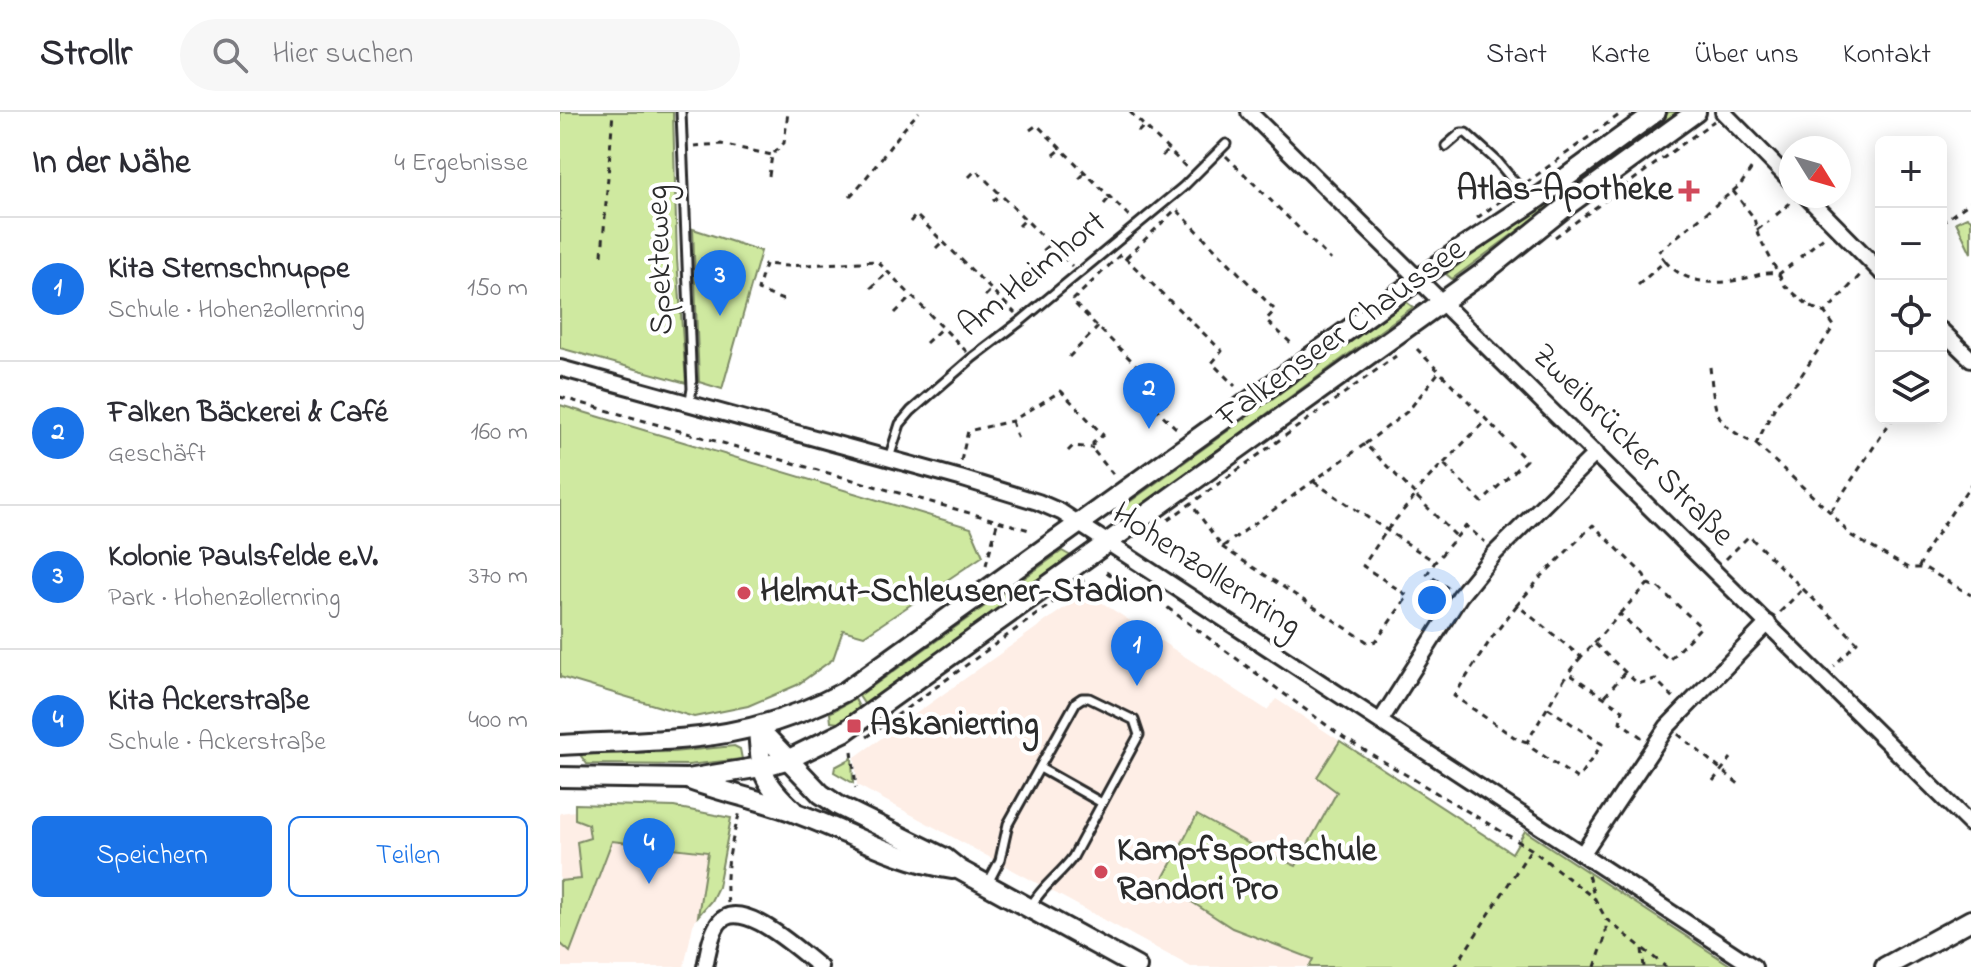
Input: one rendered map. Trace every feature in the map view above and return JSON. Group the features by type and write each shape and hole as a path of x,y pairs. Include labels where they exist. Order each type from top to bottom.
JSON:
{"main road":[{"name":"Falkenseer Chaussee","path":"560,745 710,738 758,728 816,706 870,676 1656,112"},
{"name":"Falkenseer Chaussee","path":"688,779 761,767 789,759 832,739 868,717 1442,302 1569,204 1701,119"},
{"path":"816,706 832,739"},
{"path":"758,728 821,794 839,806 945,858 960,870 1137,967"},
{"path":"758,728 761,767 770,787 795,812"},
{"path":"560,745 564,777 688,779 795,812 895,856 960,870"},
{"path":"1885,967 1971,920"}],"street":[{"name":"Zweibrücker Straße","path":"1249,112 1971,825"},
{"path":"1723,112 1779,169"},
{"path":"1810,208 1874,271"},
{"path":"1947,336 1971,359"},
{"name":"Hohenzollernring","path":"560,368 1038,502 1079,524 1381,720 1584,860 1754,967"},
{"path":"1381,720 1460,596 1495,553 1596,453"},
{"path":"1584,860 1667,727 1768,623"},
{"path":"705,967 718,924 729,914 746,915 758,921 820,967"}],"lane":[{"name":"Spekteweg","path":"681,112 692,389 689,405"},
{"path":"1446,146 1461,133 1466,133 1507,172 1531,203"},
{"name":"Am Heimhort","path":"889,458 900,424 911,411 1183,187 1223,147"},
{"path":"987,885 1000,860 1008,824 1076,702 1089,698 1134,720 1139,735 1073,857 1065,869 1045,885 1030,908"},
{"path":"1040,768 1102,803"}],"path":[{"path":"602,255 613,112"},
{"path":"769,176 772,155 784,143 788,112"},
{"path":"850,196 900,131 919,112"},
{"path":"1130,112 1188,169"},
{"path":"1554,237 1701,119"},
{"path":"1030,130 1037,125 1131,218 1123,226"},
{"path":"1138,132 1144,126"},
{"path":"682,147 721,144 772,155"},
{"path":"1223,147 1331,260"},
{"path":"1054,155 1061,149"},
{"path":"1162,156 1168,150"},
{"path":"1756,161 1740,185 1658,252 1675,273 1685,278 1716,282 1770,272 1779,274"},
{"path":"969,177 976,170 1073,267"},
{"path":"1079,179 1085,173"},
{"path":"1733,191 1754,218 1785,286 1810,306 1825,313 1834,326 1797,382 1777,403 1756,444"},
{"path":"993,201 1000,195"},
{"path":"1104,204 1110,197"},
{"path":"1947,219 1971,202"},
{"path":"1776,215 1786,208"},
{"path":"1126,258 1176,209 1275,310 1266,320 1292,344"},
{"path":"910,222 916,215 1016,313"},
{"path":"1019,226 1025,220"},
{"path":"1757,230 1769,221"},
{"path":"1800,257 1829,233"},
{"path":"936,248 943,241"},
{"path":"1043,250 1050,244"},
{"path":"1176,428 1151,404 1162,391 1072,301 1121,254 1222,351 1212,363 1235,386"},
{"path":"783,300 758,290 765,264 787,266 877,261 972,358"},
{"path":"1638,285 1665,261"},
{"path":"1779,274 1792,264"},
{"path":"960,271 967,265"},
{"path":"1825,313 1874,271"},
{"path":"871,288 888,272"},
{"path":"985,296 992,289"},
{"path":"895,313 912,296"},
{"path":"926,343 943,327"},
{"path":"1069,357 1098,327"},
{"path":"1417,349 1526,460 1482,502 1443,463"},
{"path":"1710,367 1716,409 1722,425 1756,444 1830,512 1850,535 1908,568 1919,567 1971,595"},
{"path":"1222,547 1408,411 1439,372"},
{"path":"961,461 968,431 1012,421 1061,391 1103,435 1093,443 1093,448 1113,474"},
{"path":"560,397 1033,531"},
{"path":"1187,502 1222,547 1369,643 1376,641 1408,596 1363,566 1415,494 1486,420"},
{"path":"1012,421 1019,443"},
{"path":"1830,512 1889,424"},
{"path":"1365,444 1457,537"},
{"path":"1068,451 1073,446 1093,448"},
{"path":"1313,482 1435,562"},
{"path":"1919,567 1927,549 1971,484"},
{"path":"986,565 998,520"},
{"path":"1548,708 1602,744 1578,779 1454,696 1517,605 1593,525 1644,575 1648,584 1659,588 1701,627 1669,660 1620,614"},
{"path":"1454,593 1427,574 1435,562 1469,526 1491,548"},
{"path":"1726,559 1749,536 1857,642 1834,666"},
{"path":"981,575 994,566"},
{"path":"1106,572 1141,595 1153,597 1344,738 1531,849 1595,899"},
{"path":"1527,742 1568,673 1648,584"},
{"path":"1780,612 1803,589"},
{"path":"1517,605 1581,657"},
{"path":"1594,643 1638,684 1655,679 1679,703"},
{"path":"1604,697 1625,672"},
{"path":"1568,673 1623,710 1620,722 1647,742"},
{"path":"874,728 878,735"},
{"path":"1675,732 1741,786"},
{"path":"852,751 856,788"},
{"path":"1713,781 1731,758"},
{"path":"729,914 725,882 732,837 740,812"},
{"path":"1455,967 1531,849"},
{"path":"1584,860 1595,899 1606,919 1666,967"},
{"path":"1595,967 1606,935 1606,919"},
{"path":"1642,949 1644,967"}],"shaded area":[{"path":"1098,600 1267,710 1276,699 1340,741 1317,777 1337,791 1295,866 1262,851 1232,928 1313,960 1309,967 1191,967 857,785 855,757 1074,601"},
{"path":"575,811 576,819 588,824 590,839 577,842 581,879 560,881 560,813"},
{"path":"611,841 709,852 698,916 693,925 684,967 560,967 560,943 570,951"}],"green space":[{"path":"560,112 673,112 677,259 686,383 560,348"},
{"path":"1669,112 1683,112 1555,204 1550,198"},
{"path":"1546,201 1550,207 1452,279 1446,274"},
{"path":"1967,217 1971,220 1971,253 1956,222"},
{"path":"693,229 761,251 722,389 699,382"},
{"path":"1406,302 1413,307 1126,517 1117,511"},
{"name":"Helmut-Schleusener-Stadion","path":"560,405 971,528 983,556 864,636 843,630 833,659 797,685 748,706 694,717 560,677"},
{"path":"1062,551 1071,556 865,705 859,696"},
{"path":"855,699 860,709 839,723 831,722 830,713"},
{"path":"1340,741 1512,853 1525,831 1733,967 1309,967 1313,959 1232,928 1161,882 1197,815 1296,866 1337,792 1317,777"},
{"path":"734,746 740,749 742,759 688,765 587,764 581,756 584,753 673,752"},
{"path":"852,758 853,783 834,772 835,767"},
{"path":"575,804 674,807 731,818 718,887 711,901 698,916 708,852 612,841 570,952 560,943 560,881 581,879 577,842 590,838 588,824 575,819"}],"place":[{"name":"Atlas-Apotheke","path":"1689,191"},
{"name":"Kolonie Paulsfelde e.V.","path":"720,316"},
{"name":"Falken Bäckerei & Café","path":"1149,429"},
{"name":"Helmut-Schleusener-Stadion","path":"744,593"},
{"name":"Kita Sternschnuppe","path":"1137,686"},
{"name":"Askanierring","path":"854,726"},
{"name":"Kampfsportschule Randori Pro","path":"1101,872"},
{"name":"Kita Ackerstraße","path":"649,884"}]}
